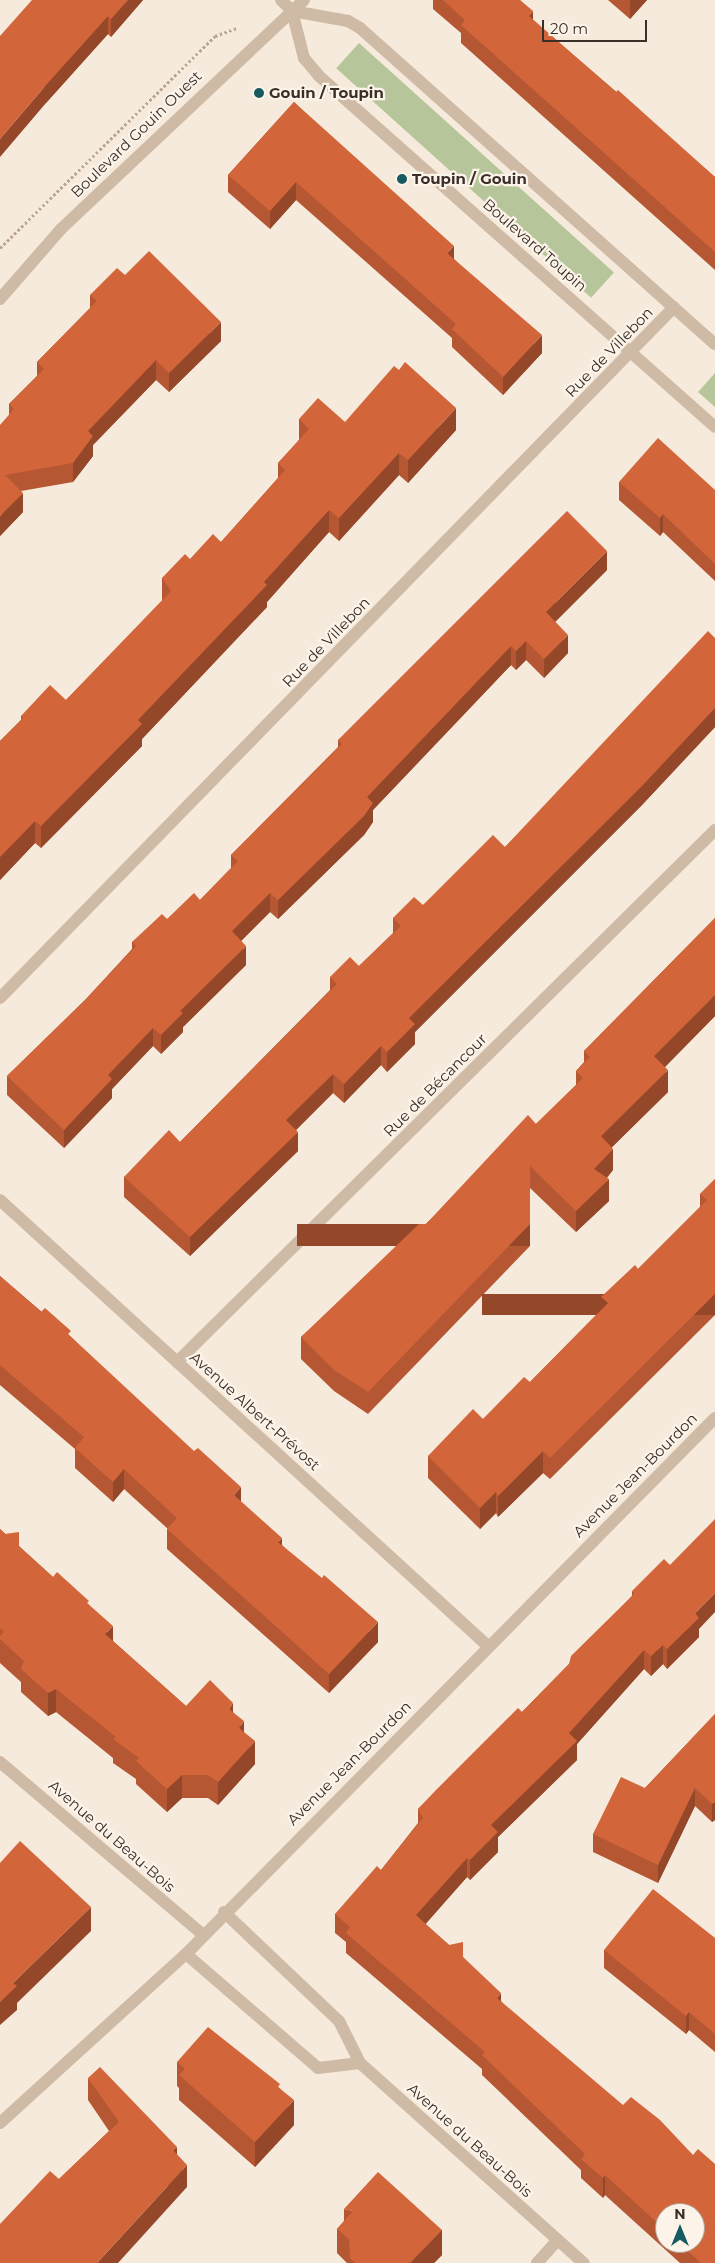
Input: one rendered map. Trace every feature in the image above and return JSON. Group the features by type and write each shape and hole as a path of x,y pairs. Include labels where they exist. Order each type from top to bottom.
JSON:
{"street":[{"path":"281,0 292,11 348,21 360,28 715,344"},
{"name":"Boulevard Gouin Ouest","path":"0,299 61,229 304,0"},
{"name":"Boulevard Toupin","path":"292,11 304,58 319,76 715,427"},
{"name":"Rue de Villebon","path":"0,998 632,353 674,307"},
{"name":"Rue de Bécancour","path":"177,1362 715,830"},
{"name":"Avenue Albert-Prévost","path":"0,1200 488,1646"},
{"name":"Avenue Jean-Bourdon","path":"0,2123 186,1954 224,1912 715,1418"},
{"name":"Avenue du Beau-Bois","path":"0,1762 203,1935"},
{"name":"Avenue du Beau-Bois","path":"224,1912 339,2021 360,2064 584,2263"},
{"path":"186,1954 318,2068 360,2064"},
{"path":"537,2263 558,2240"}],"path":[{"name":"Boulevard Gouin Ouest","path":"0,248 219,33"}],"green space":[{"path":"359,43 614,273 591,298 336,68"},
{"path":"715,373 715,407 698,392"}],"building":[{"path":"32,0 128,0 111,19 108,16 0,139 0,36"},
{"path":"443,0 520,0 533,11 529,16 616,92 618,90 715,177 715,252 461,25 465,20"},
{"path":"294,102 454,246 447,253 542,335 503,377 452,329 456,324 296,182 270,211 228,175"},
{"path":"149,251 221,322 169,373 156,360 88,431 93,436 73,463 5,475 23,493 0,516 0,425 14,409 9,404 44,369 37,362 97,301 90,295 117,268 125,275"},
{"path":"405,362 456,408 408,460 399,453 339,518 329,510 264,582 267,585 138,720 142,724 41,826 35,821 0,857 0,741 23,718 21,716 50,685 66,700 171,591 162,578 185,554 190,559 213,534 221,542 285,470 278,463 309,429 299,419 318,398 345,422 394,366 399,370"},
{"path":"658,438 715,490 715,564 663,514 660,518 619,482"},
{"path":"567,511 607,551 546,612 568,635 544,659 526,641 516,651 511,646 367,797 373,803 364,816 278,900 270,893 232,931 246,946 180,1011 183,1013 161,1035 153,1028 108,1075 112,1079 64,1130 7,1076 85,1000 136,946 132,942 162,914 167,919 194,893 200,900 238,861 231,855 342,744 338,740"},
{"path":"708,631 715,638 715,708 642,786 409,1018 415,1024 387,1052 381,1046 344,1084 333,1074 286,1120 298,1132 190,1237 124,1177 169,1130 180,1142 337,984 330,977 350,957 359,966 401,926 393,918 414,897 423,905 493,835 505,847"},
{"path":"715,918 715,995 654,1056 668,1070 601,1136 613,1149 594,1169 609,1179 576,1211 530,1166 530,1224 368,1392 334,1370 301,1337 419,1224 426,1224 528,1115 536,1124 583,1078 576,1071 590,1057 584,1051"},
{"path":"715,1179 715,1294 550,1458 543,1451 498,1496 496,1492 480,1508 428,1456 473,1409 483,1419 524,1377 530,1382 608,1303 601,1297 635,1265 638,1269 707,1200 700,1194"},
{"path":"0,1276 41,1312 45,1308 71,1331 68,1334 194,1451 198,1448 241,1487 234,1495 282,1538 278,1542 322,1578 324,1575 378,1622 329,1674 167,1529 177,1518 124,1469 113,1482 75,1448 84,1437 0,1365"},
{"path":"715,1519 715,1593 695,1613 699,1618 667,1649 663,1645 651,1656 644,1650 569,1733 577,1741 491,1825 498,1832 470,1860 467,1858 416,1915 449,1945 463,1942 463,1957 501,1993 497,1998 623,2105 631,2097 660,2120 693,2155 698,2149 715,2164 715,2263 701,2263 690,2253 705,2253 705,2203 655,2203 655,2221 605,2175 603,2178 581,2159 585,2154 482,2055 485,2052 346,1933 350,1927 335,1914 377,1866 381,1870 423,1818 418,1809 436,1790 518,1708 522,1712 569,1664 571,1656 635,1593 632,1591 664,1559 670,1565"},
{"path":"0,1529 5,1534 19,1532 19,1546 53,1577 57,1572 89,1601 87,1603 113,1626 105,1634 186,1706 210,1680 233,1703 229,1709 244,1721 239,1728 255,1741 218,1782 208,1775 182,1775 167,1789 136,1761 139,1758 113,1739 116,1737 56,1689 48,1693 21,1669 24,1661 0,1639 4,1632 0,1628"},
{"path":"715,1714 715,1802 712,1804 695,1788 658,1865 593,1834 621,1777 645,1788"},
{"path":"20,1841 91,1907 13,1983 17,1986 0,2002 0,1863"},
{"path":"653,1889 715,1938 715,2034 689,2012 686,2016 604,1950"},
{"path":"208,2027 280,2084 278,2087 294,2100 255,2142 179,2075 185,2069 177,2062"},
{"path":"100,2067 177,2147 173,2150 187,2165 97,2263 0,2263 0,2224 50,2171 59,2179 119,2122 88,2078"},
{"path":"378,2172 442,2230 410,2263 356,2263 350,2258 349,2239 337,2229 353,2211 344,2209"}],"place":[{"name":"Gouin / Toupin","path":"259,93"},
{"name":"Toupin / Gouin","path":"402,179"}]}
